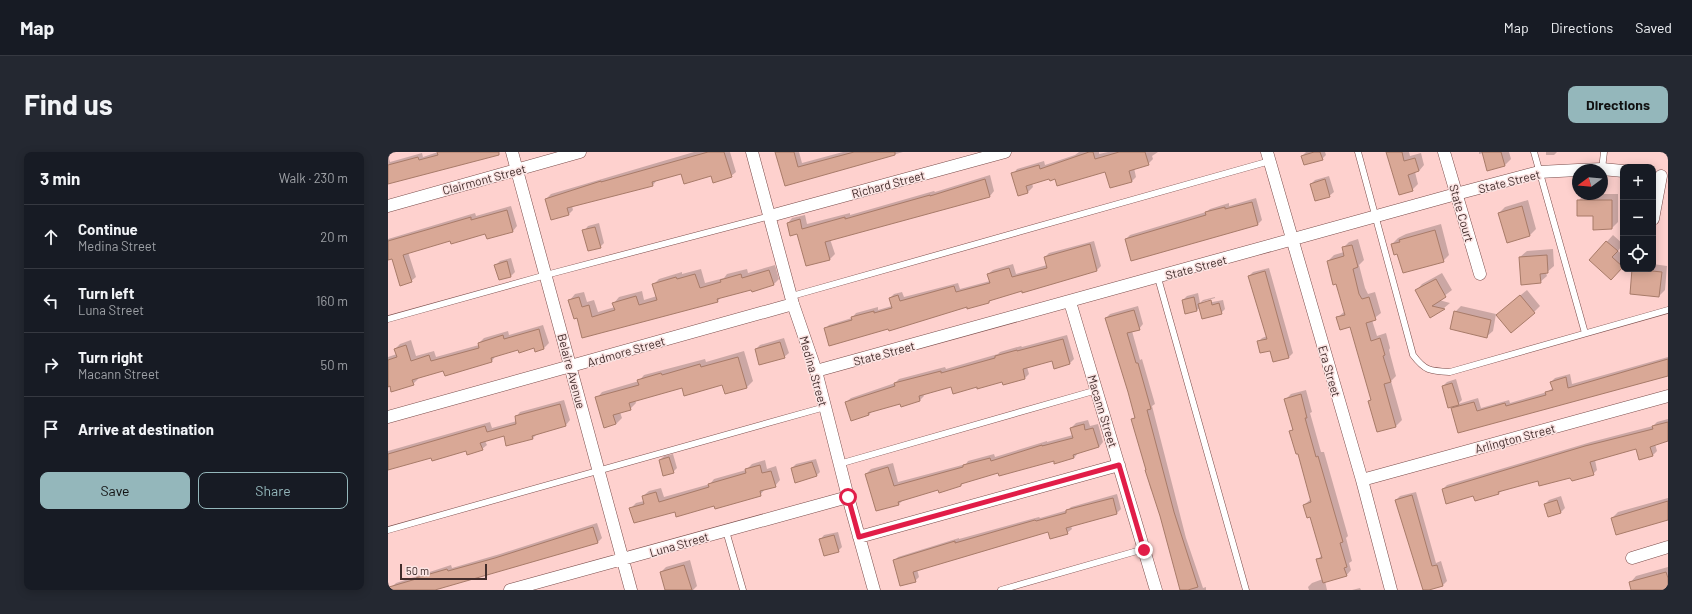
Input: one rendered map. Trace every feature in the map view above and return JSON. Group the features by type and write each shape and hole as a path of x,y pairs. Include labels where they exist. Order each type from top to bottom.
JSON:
{"street":[{"name":"Belaire Avenue","path":"512,152 631,590"},
{"name":"Clairmont Street","path":"388,206 580,152"},
{"name":"Medina Street","path":"752,152 792,300 816,371 839,464 874,590"},
{"name":"Richard Street","path":"770,216 1005,152"},
{"name":"State Court","path":"1444,152 1480,274"},
{"name":"Era Street","path":"1269,156 1362,480 1391,590"},
{"name":"State Street","path":"816,371 1158,278 1456,194 1540,172 1572,170"},
{"name":"State Street","path":"1608,170 1620,171"},
{"path":"1656,203 1661,176"},
{"name":"Ardmore Street","path":"388,417 571,367 792,300"},
{"name":"Macann Street","path":"1070,302 1156,590"},
{"name":"Arlington Street","path":"1362,480 1668,396"},
{"path":"859,537 1119,465"},
{"name":"Luna Street","path":"516,589 848,497"},
{"path":"1632,558 1668,547"}],"lane":[{"path":"1358,152 1413,355 1421,365 1434,371 1450,372 1668,310"},
{"path":"1534,152 1585,333"},
{"path":"1603,164 1604,152"},
{"path":"792,300 1269,156"},
{"path":"388,319 546,275 770,216"},
{"path":"1158,278 1246,590"},
{"path":"839,464 1097,390"},
{"path":"388,530 825,407"},
{"path":"726,531 743,590"},
{"path":"1001,590 1144,550"}],"building":[{"path":"437,152 499,152 499,155 388,184 388,165 418,157 419,160 438,155"},
{"path":"708,152 724,152 732,177 713,183 711,176 684,184 681,174 652,182 653,186 567,208 569,215 551,220 545,199 601,181"},
{"path":"775,152 794,152 798,167 854,152 895,152 895,155 785,186"},
{"path":"1089,152 1093,152 1095,159 1119,152 1145,152 1149,165 1129,171 1132,182 1110,188 1105,172 1057,186 1055,179 1050,181 1049,179 1026,186 1028,193 1018,196 1011,173 1039,165 1040,169"},
{"path":"1314,152 1320,152 1323,160 1304,165 1301,156"},
{"path":"1386,152 1402,152 1404,161 1415,158 1419,171 1408,175 1413,191 1399,195"},
{"path":"1482,152 1501,152 1505,166 1487,171"},
{"path":"985,179 990,197 825,242 830,260 806,266 797,234 790,236 787,223 800,219 802,229 930,196"},
{"path":"1325,179 1330,197 1315,201 1310,184"},
{"path":"1577,200 1612,200 1612,229 1593,230 1593,216 1577,216"},
{"path":"1252,202 1258,225 1131,261 1125,239 1206,215 1205,212 1225,207 1225,209"},
{"path":"1522,206 1530,236 1507,243 1498,213"},
{"path":"507,210 513,232 487,239 485,234 451,244 450,241 403,255 412,282 400,286 392,259 388,260 388,241 471,217 471,220"},
{"path":"595,227 601,248 588,251 582,230"},
{"path":"1435,230 1444,262 1403,273 1397,254 1394,255 1391,244 1400,242 1399,240"},
{"path":"1606,241 1618,251 1612,257 1620,264 1620,270 1611,280 1589,260"},
{"path":"1090,244 1097,271 1022,293 1022,291 989,301 989,303 967,309 967,307 889,331 888,329 829,346 824,328 852,320 851,317 892,308 889,298 898,295 900,301 954,286 956,292 990,283 987,274 1009,268 1012,277 1047,268 1044,257"},
{"path":"1352,245 1358,267 1353,269 1359,294 1362,299 1369,297 1376,320 1366,323 1371,341 1380,338 1385,355 1383,356 1391,382 1384,384 1396,427 1377,432 1368,401 1371,400 1350,327 1340,330 1336,317 1345,315 1336,284 1333,285 1327,261 1344,256 1342,247"},
{"path":"1547,255 1548,273 1540,274 1541,283 1521,285 1519,257"},
{"path":"507,261 511,277 499,280 494,265"},
{"path":"769,270 774,285 752,292 751,290 717,299 718,302 582,338 577,318 574,319 568,300 579,297 582,307 589,305 592,317 615,310 612,303 636,296 639,305 657,300 652,284 676,277 677,279 695,274 700,288 741,274 742,278"},
{"path":"1265,271 1289,358 1273,362 1270,351 1260,353 1257,341 1267,339 1248,276"},
{"path":"1632,272 1662,272 1659,297 1630,294"},
{"path":"1436,279 1446,297 1432,306 1445,309 1430,318 1415,290"},
{"path":"1520,295 1535,313 1511,333 1496,315"},
{"path":"1194,297 1197,311 1185,314 1182,300"},
{"path":"1211,300 1212,305 1219,303 1222,314 1202,319 1198,304"},
{"path":"1134,310 1140,330 1127,333 1136,363 1138,363 1151,409 1147,410 1174,512 1198,587 1188,590 1180,590 1131,419 1135,418 1128,392 1105,318"},
{"path":"1454,311 1491,320 1487,338 1450,329"},
{"path":"539,329 544,349 535,352 534,348 519,353 518,350 491,358 492,362 445,376 443,371 412,380 414,385 391,392 390,386 388,387 388,360 397,357 394,349 406,345 411,361 429,355 431,361 479,348 478,343 503,335 504,339"},
{"path":"1063,339 1070,364 1054,369 1052,361 1023,369 1025,379 1003,385 1002,382 953,394 951,387 919,396 920,401 901,407 900,404 868,413 869,415 851,421 845,402 895,386 894,383 941,371 941,373 995,358 995,356"},
{"path":"780,342 785,358 759,365 755,349"},
{"path":"738,357 747,388 725,394 722,385 684,396 682,388 629,403 631,410 613,415 616,424 604,428 595,397 639,385 637,380 661,373 662,375 700,364 701,367"},
{"path":"1668,359 1668,376 1458,433 1451,408 1474,402 1477,411 1505,403 1506,406 1546,395 1545,392 1553,390 1550,382 1566,377 1568,388"},
{"path":"1452,383 1459,405 1448,408 1442,386"},
{"path":"1301,394 1307,418 1305,418 1316,457 1318,456 1343,542 1340,543 1347,567 1344,568 1347,576 1323,583 1316,559 1322,558 1310,517 1307,518 1303,505 1311,502 1298,454 1296,454 1289,431 1293,430 1284,399"},
{"path":"560,404 566,426 532,436 533,439 506,446 504,436 480,443 483,450 467,455 466,451 432,461 431,458 388,470 388,454 485,426 487,432 516,424 515,416"},
{"path":"1668,422 1668,441 1650,447 1653,456 1639,460 1636,449 1590,462 1594,475 1572,481 1570,478 1539,486 1538,481 1498,492 1499,494 1475,501 1473,496 1446,504 1442,489 1585,446 1653,429 1652,426"},
{"path":"1084,424 1085,430 1093,428 1099,447 1073,455 1074,458 1054,464 1054,461 999,476 998,473 961,484 961,486 939,493 938,490 898,502 899,505 876,511 865,474 888,467 894,486 963,467 963,465 990,458 991,461 1042,445 1073,438 1070,428"},
{"path":"669,457 674,473 663,476 659,460"},
{"path":"812,462 817,476 795,483 791,468"},
{"path":"760,465 762,473 771,471 776,487 760,491 761,496 715,509 714,506 676,517 675,512 634,523 629,508 644,504 642,496 656,492 659,502 709,487 708,484 746,473 745,469"},
{"path":"1412,495 1432,566 1437,565 1443,586 1429,590 1423,590 1395,500"},
{"path":"1113,498 1117,514 1066,528 1068,534 1050,539 1048,532 913,572 916,582 900,586 893,560 955,541 955,543 1035,520 1066,513 1066,510"},
{"path":"1557,500 1561,513 1548,517 1544,504"},
{"path":"1668,501 1668,520 1616,535 1611,518"},
{"path":"593,527 598,543 435,590 389,590 389,587 416,578 495,558"},
{"path":"834,535 839,552 824,556 819,539"},
{"path":"684,565 692,590 665,590 660,572"},
{"path":"1666,572 1668,578 1668,590 1631,590 1629,582"}],"route":[{"path":"848,497 859,537 1119,465 1144,550"}]}
